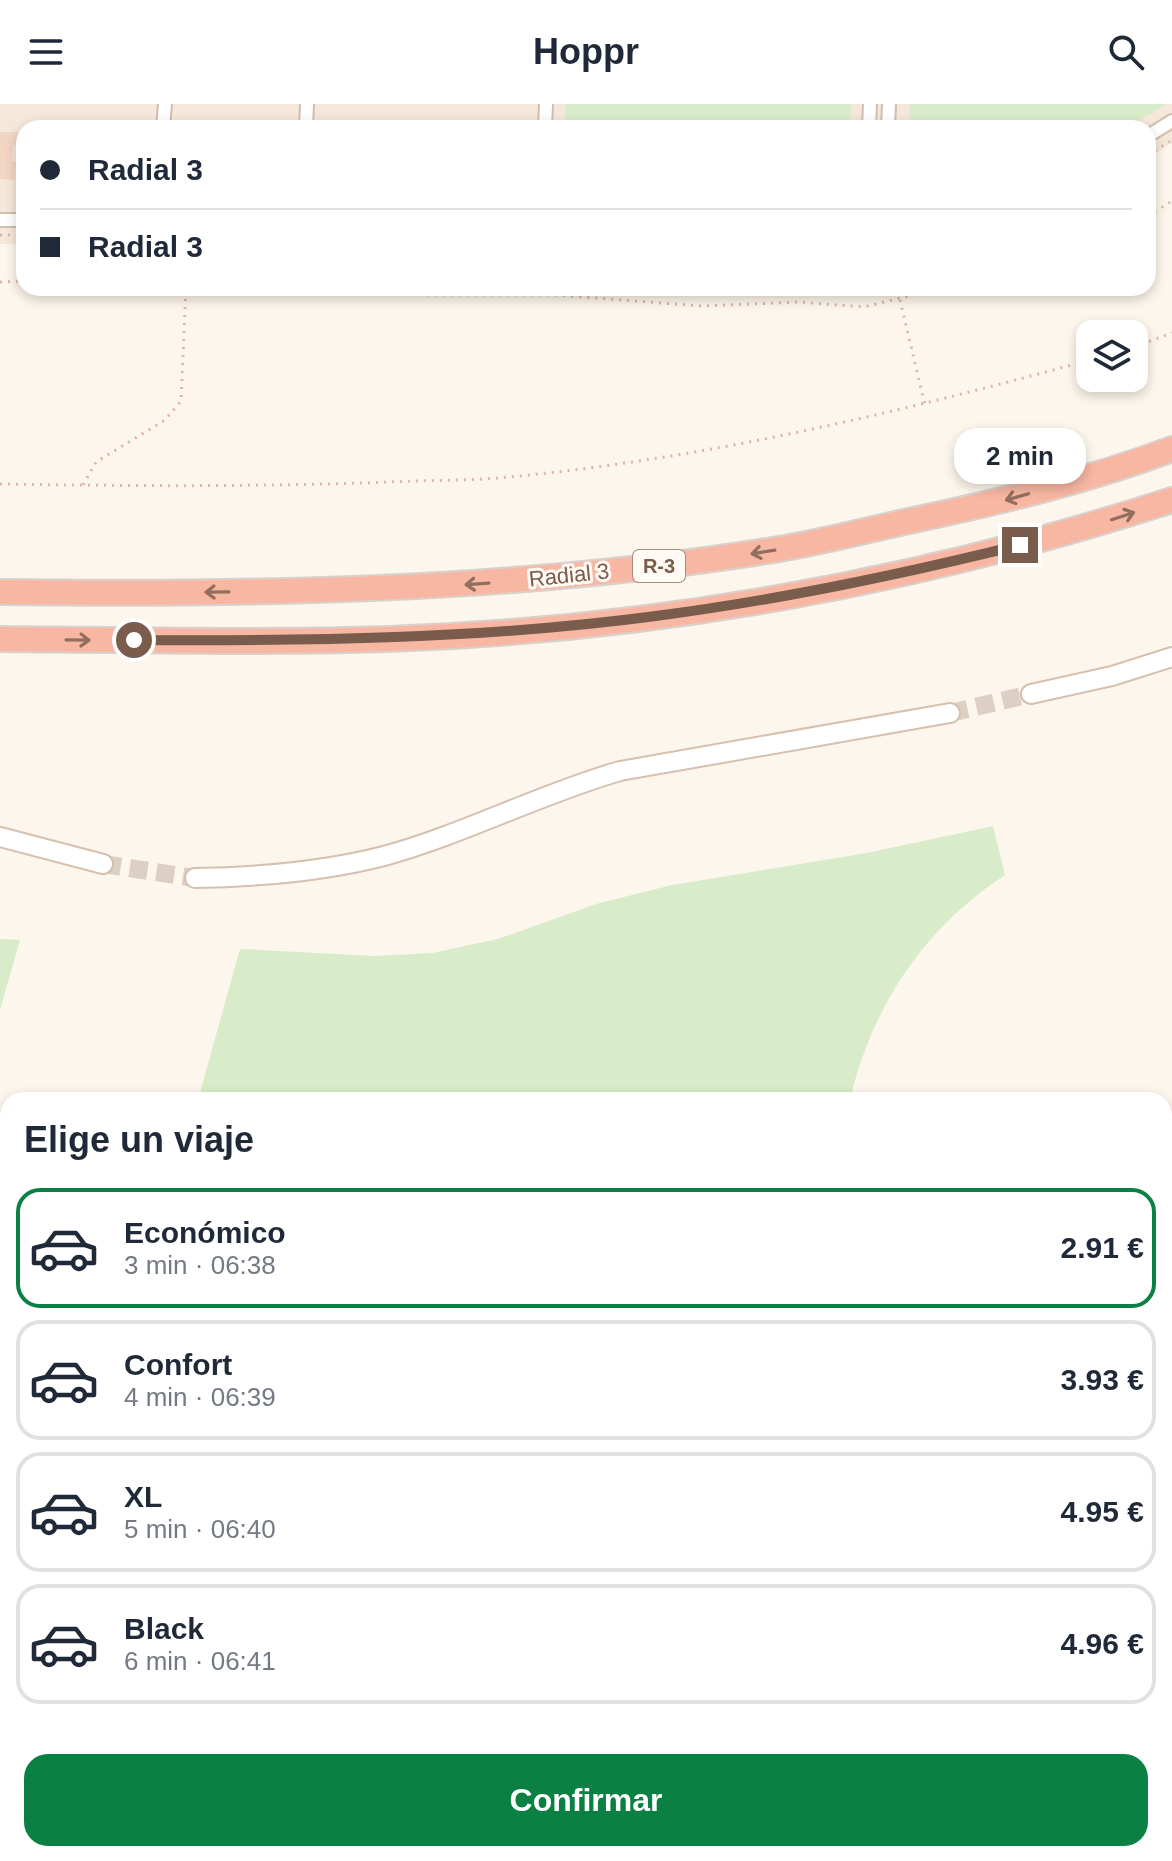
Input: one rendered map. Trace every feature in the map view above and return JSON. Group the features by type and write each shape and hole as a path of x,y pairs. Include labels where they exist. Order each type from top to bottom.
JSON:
{"highway":[{"name":"Radial 3","path":"0,592 370,589 475,585 646,568 770,551 997,502 1172,449"},
{"name":"R-3","path":"0,639 389,639 653,617 781,598 911,572 1074,532 1172,500"}],"street":[{"path":"1031,694 1112,676 1172,657"},
{"path":"195,878 254,877 385,855 575,784 620,771 950,713"},
{"path":"0,837 103,864"}],"path":[{"path":"83,485 96,462 165,420 181,401 186,296"},
{"path":"592,296 702,306 798,302 864,307 909,296"},
{"path":"900,298 925,405"},
{"path":"1148,342 1172,333"},
{"path":"0,484 334,484 507,477 638,461 799,434 925,405 1076,364"}],"shaded area":[{"path":"0,104 1172,104 1172,143 1156,153 1156,120 16,120 16,244 0,244"}],"green space":[{"path":"566,104 851,104 850,120 565,120"},
{"path":"910,104 1166,104 1140,120 909,120"},
{"path":"993,826 1005,875 950,919 905,972 872,1033 852,1092 200,1092 240,949 374,956 432,953 498,939 596,904 672,885 867,853"},
{"path":"0,939 20,940 0,1010"}],"building":[{"path":"0,132 16,132 12,161 16,162 15,180 0,179"}],"tunnel":[{"path":"950,713 1031,694"},
{"path":"103,864 195,878"}],"route":[{"path":"134,640 389,639 653,617 781,598 911,572 1020,545"}]}
